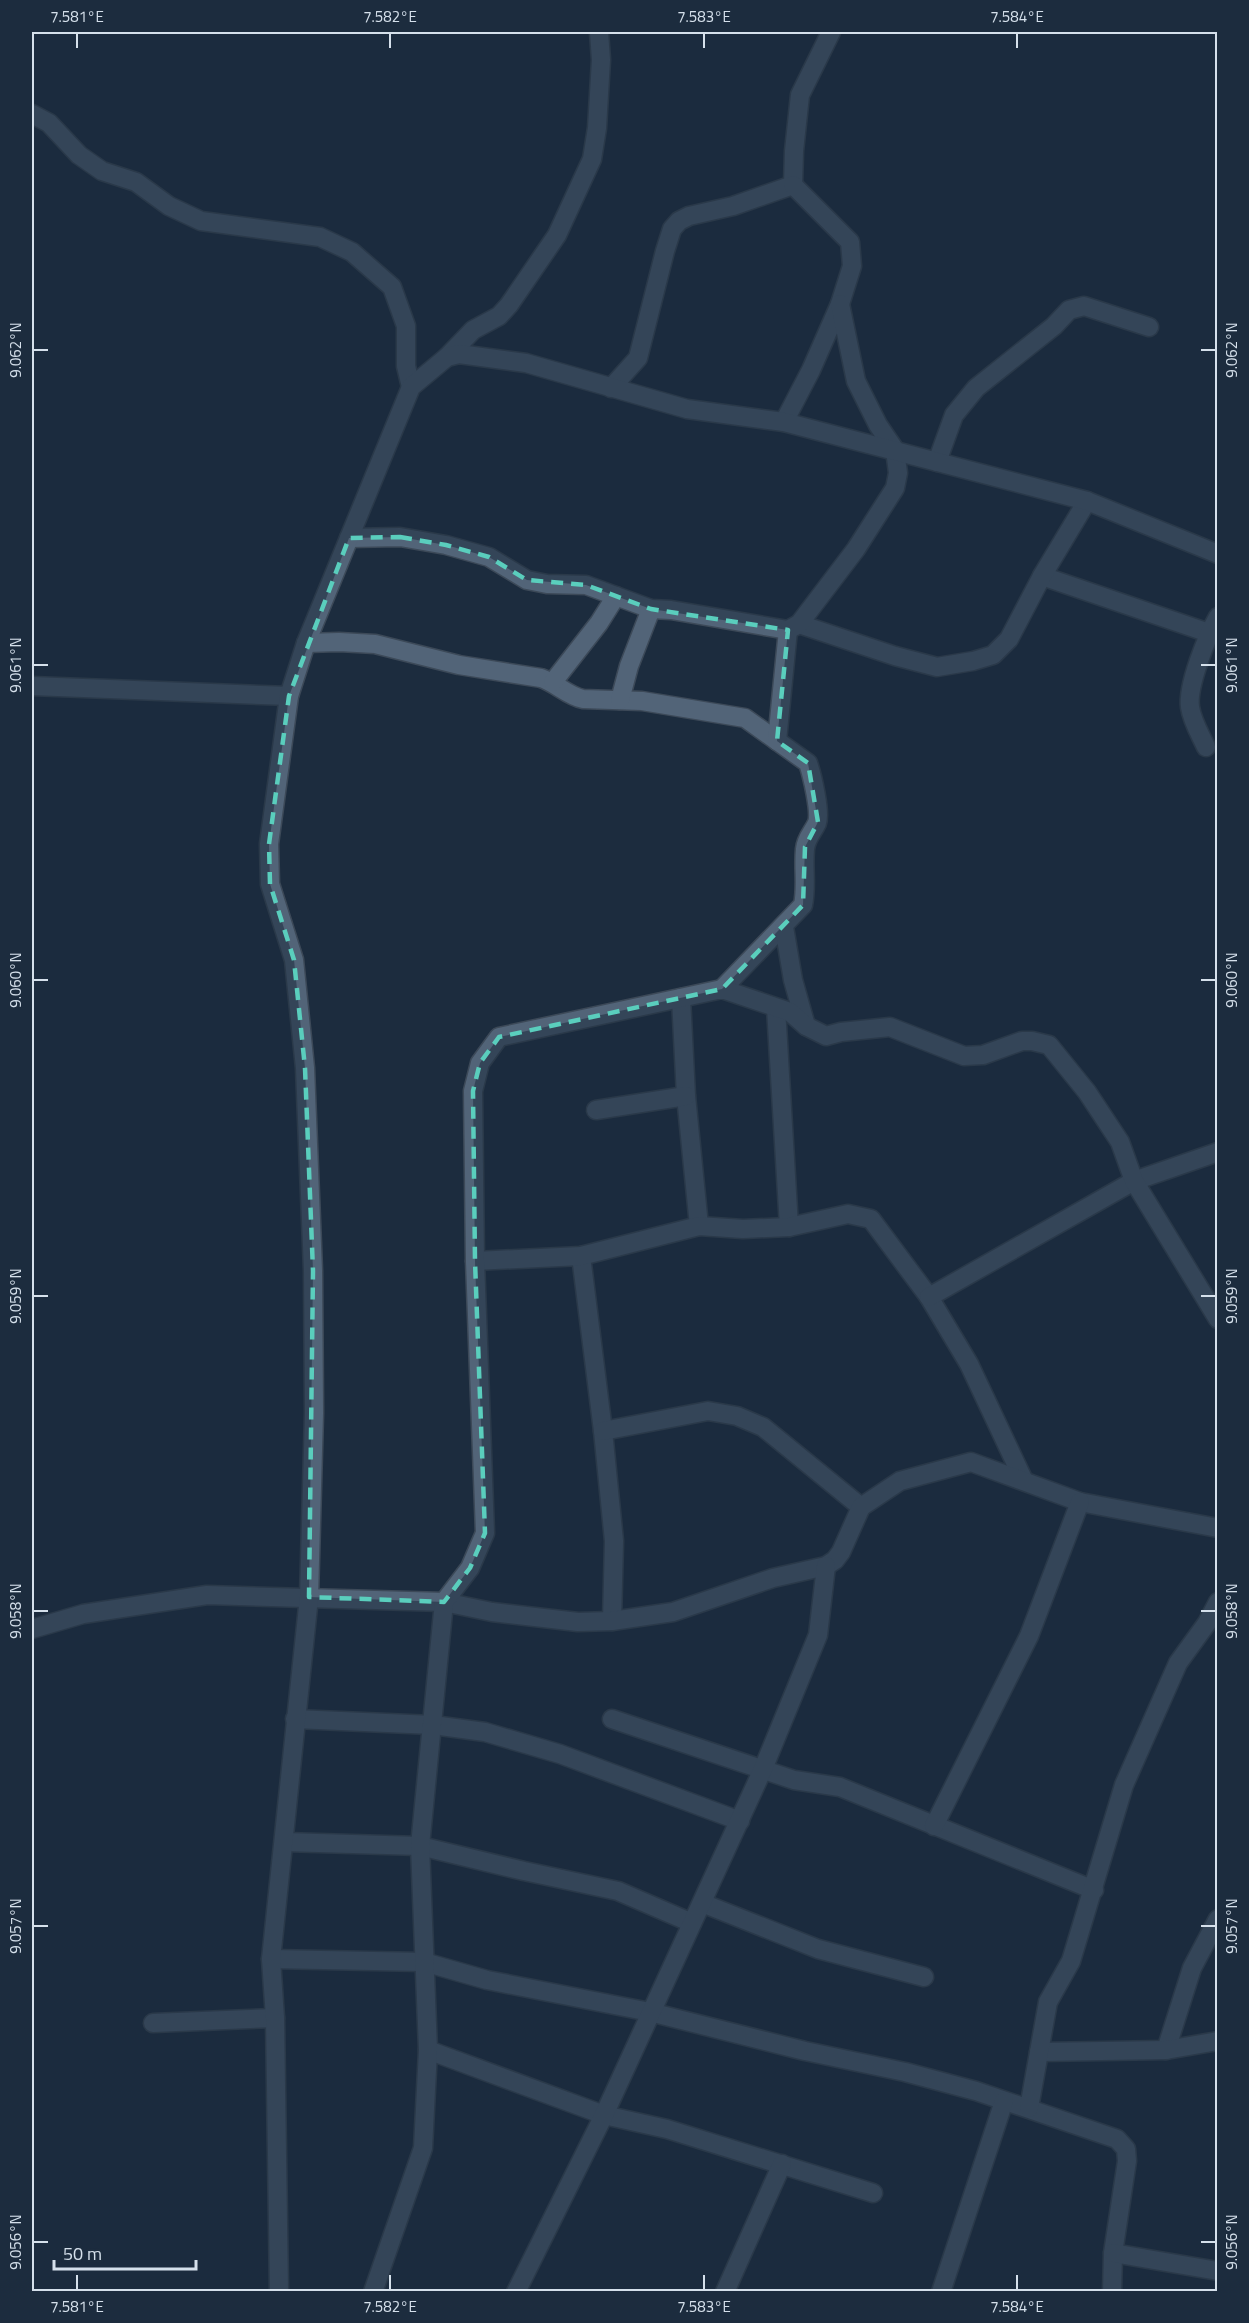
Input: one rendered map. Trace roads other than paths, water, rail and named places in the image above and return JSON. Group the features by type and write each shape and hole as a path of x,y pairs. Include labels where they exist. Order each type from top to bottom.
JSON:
{"street":[{"path":"279,2292 275,2018 271,1959 309,1597 314,1413 313,1271 304,1068 294,960 270,884 268,844 289,696 306,643 411,387 447,357 472,330 499,316 509,305 558,235 592,159 597,128 601,60 599,32"},
{"path":"784,422 811,370 840,304 852,266 850,242 793,185 800,95 831,32"},
{"path":"32,114 48,123 79,155 102,171 136,182 169,206 201,221 320,237 352,252 392,287 406,326 406,366 411,387"},
{"path":"611,388 638,358 665,251 672,229 679,221 689,216 733,206 793,185"},
{"path":"777,741 793,627 856,549 895,488 898,473 895,450 878,425 855,381 840,304"},
{"path":"937,462 954,415 976,388 1054,326 1069,310 1084,306 1149,327"},
{"path":"447,357 459,354 525,363 687,409 784,422 895,450 1087,501 1218,554"},
{"path":"349,538 399,537 446,545 489,557 527,580 546,584 586,585 651,609 793,627 937,667 993,655 1009,639 1042,576 1087,501"},
{"path":"1042,576 1213,625 1190,696 1190,707 1195,724 1206,747"},
{"path":"553,682 599,623 616,596"},
{"path":"620,700 629,666 651,609"},
{"path":"306,643 375,644 459,666 541,678 553,682 576,697 620,700 729,714 745,718 808,763 812,775 818,822 808,837 805,847 803,905 722,989"},
{"path":"32,686 289,696"},
{"path":"784,927 793,980 806,1026"},
{"path":"374,2292 423,2148 428,2050 420,1846 444,1602 470,1568 485,1533 475,1261 473,1091 480,1063 499,1037 722,989 790,1012 806,1026 826,1036 841,1032 890,1027 964,1056 983,1055 1022,1041 1049,1045 1088,1092 1120,1142 1134,1181 1218,1319"},
{"path":"681,998 686,1096 699,1226"},
{"path":"776,1008 789,1227"},
{"path":"596,1110 686,1096"},
{"path":"930,1297 1134,1181 1218,1152"},
{"path":"475,1261 581,1256 699,1226 743,1229 789,1227 848,1214 871,1220 930,1297 969,1364 1024,1481"},
{"path":"581,1256 614,1541 612,1621"},
{"path":"603,1431 708,1412 737,1416 763,1427 861,1507"},
{"path":"32,1629 83,1614 207,1595 444,1602 492,1612 578,1622 612,1621 673,1612 773,1578 826,1566 841,1552 861,1507 900,1481 970,1462 1080,1502 1218,1528"},
{"path":"934,1826 1029,1636 1080,1502"},
{"path":"516,2292 604,2115 650,2012 741,1821 818,1635 826,1566"},
{"path":"1029,2108 1048,2002 1071,1961 1124,1785 1178,1663 1213,1625 1218,1602"},
{"path":"295,1719 433,1725 485,1732 560,1755 741,1821"},
{"path":"612,1719 794,1780 840,1787 1094,1890"},
{"path":"284,1842 420,1846 618,1891 692,1923"},
{"path":"702,1903 818,1949 924,1977"},
{"path":"1166,2050 1192,1968 1218,1919"},
{"path":"271,1959 424,1962 487,1980 650,2012 805,2051 905,2072 976,2091 1117,2139 1126,2149 1127,2161 1113,2253 1112,2292"},
{"path":"153,2023 275,2018"},
{"path":"1039,2052 1166,2050 1218,2041"},
{"path":"428,2050 604,2115 667,2129 873,2193"},
{"path":"941,2292 1004,2101"},
{"path":"724,2292 782,2164"},
{"path":"1113,2253 1218,2271"}]}
